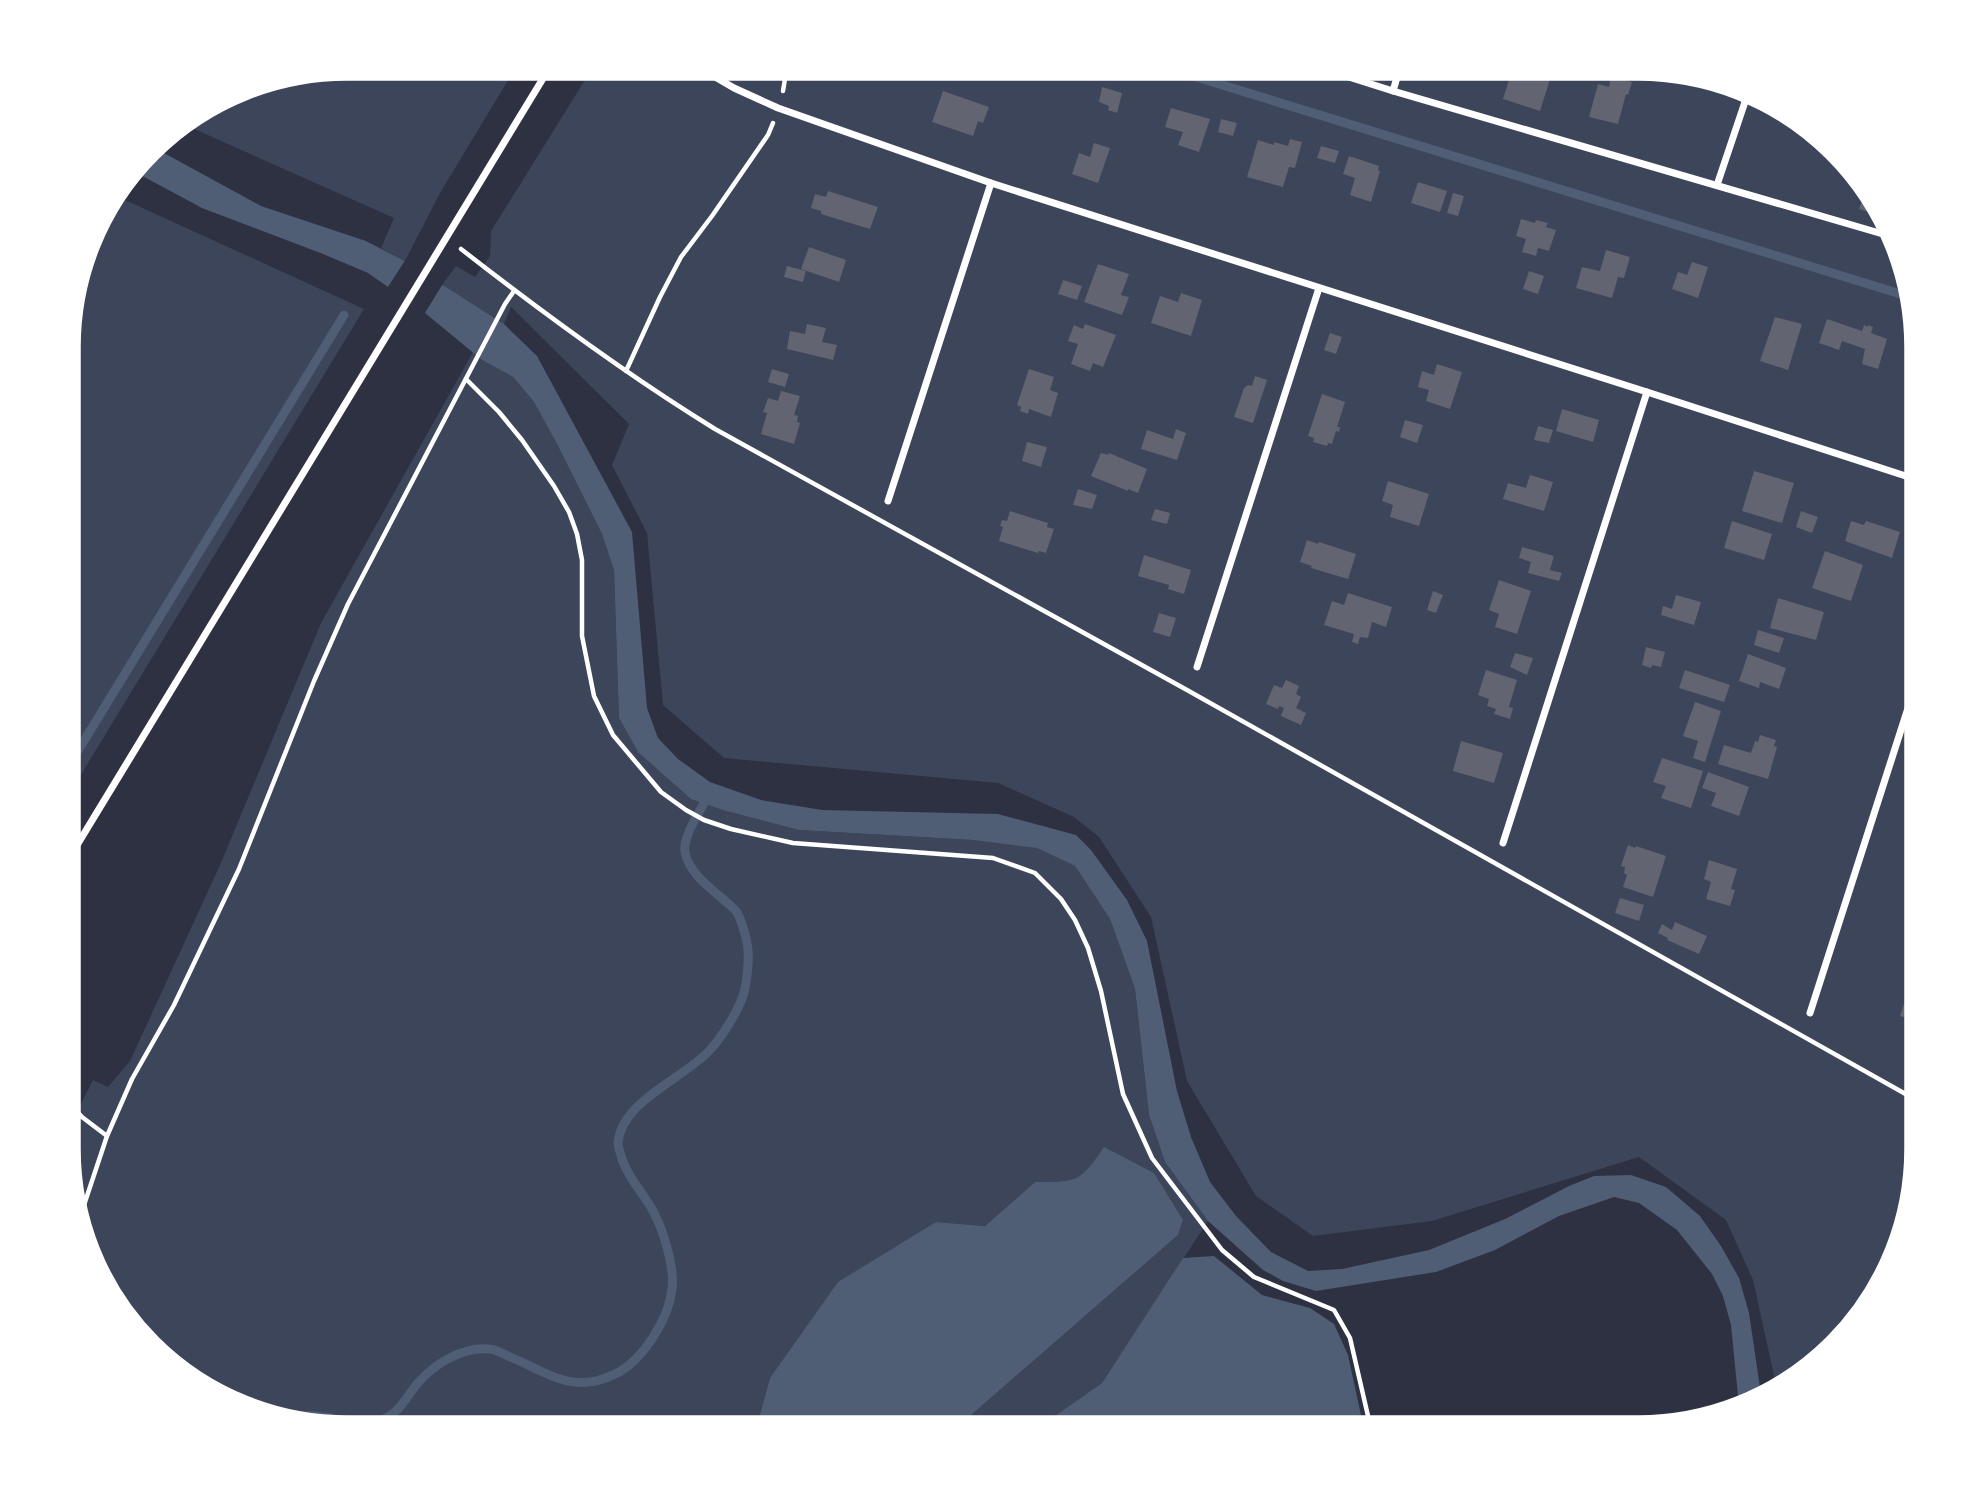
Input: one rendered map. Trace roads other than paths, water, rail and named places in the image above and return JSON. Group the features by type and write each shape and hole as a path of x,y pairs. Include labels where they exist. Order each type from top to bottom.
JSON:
{"street":[{"path":"79,842 543,79"},
{"path":"719,79 778,108 991,183 1906,476"},
{"path":"1355,79 1881,234"},
{"path":"1393,91 1396,79"},
{"path":"1717,185 1745,101"},
{"path":"888,501 991,183"},
{"path":"1196,667 1319,288"},
{"path":"1503,843 1647,391"},
{"path":"1810,1013 1906,714"}],"waterway":[{"path":"1203,79 1901,294"},
{"path":"79,749 344,315"},
{"path":"387,1417 398,1409 417,1384 432,1370 460,1353 490,1349 554,1377 590,1382 604,1379 628,1366 646,1347 661,1324 672,1289 668,1251 658,1221 629,1174 618,1143 622,1128 641,1103 697,1062 713,1046 740,1004 745,988 748,970 747,942 738,914 693,870 685,852 689,831 709,794"}]}
